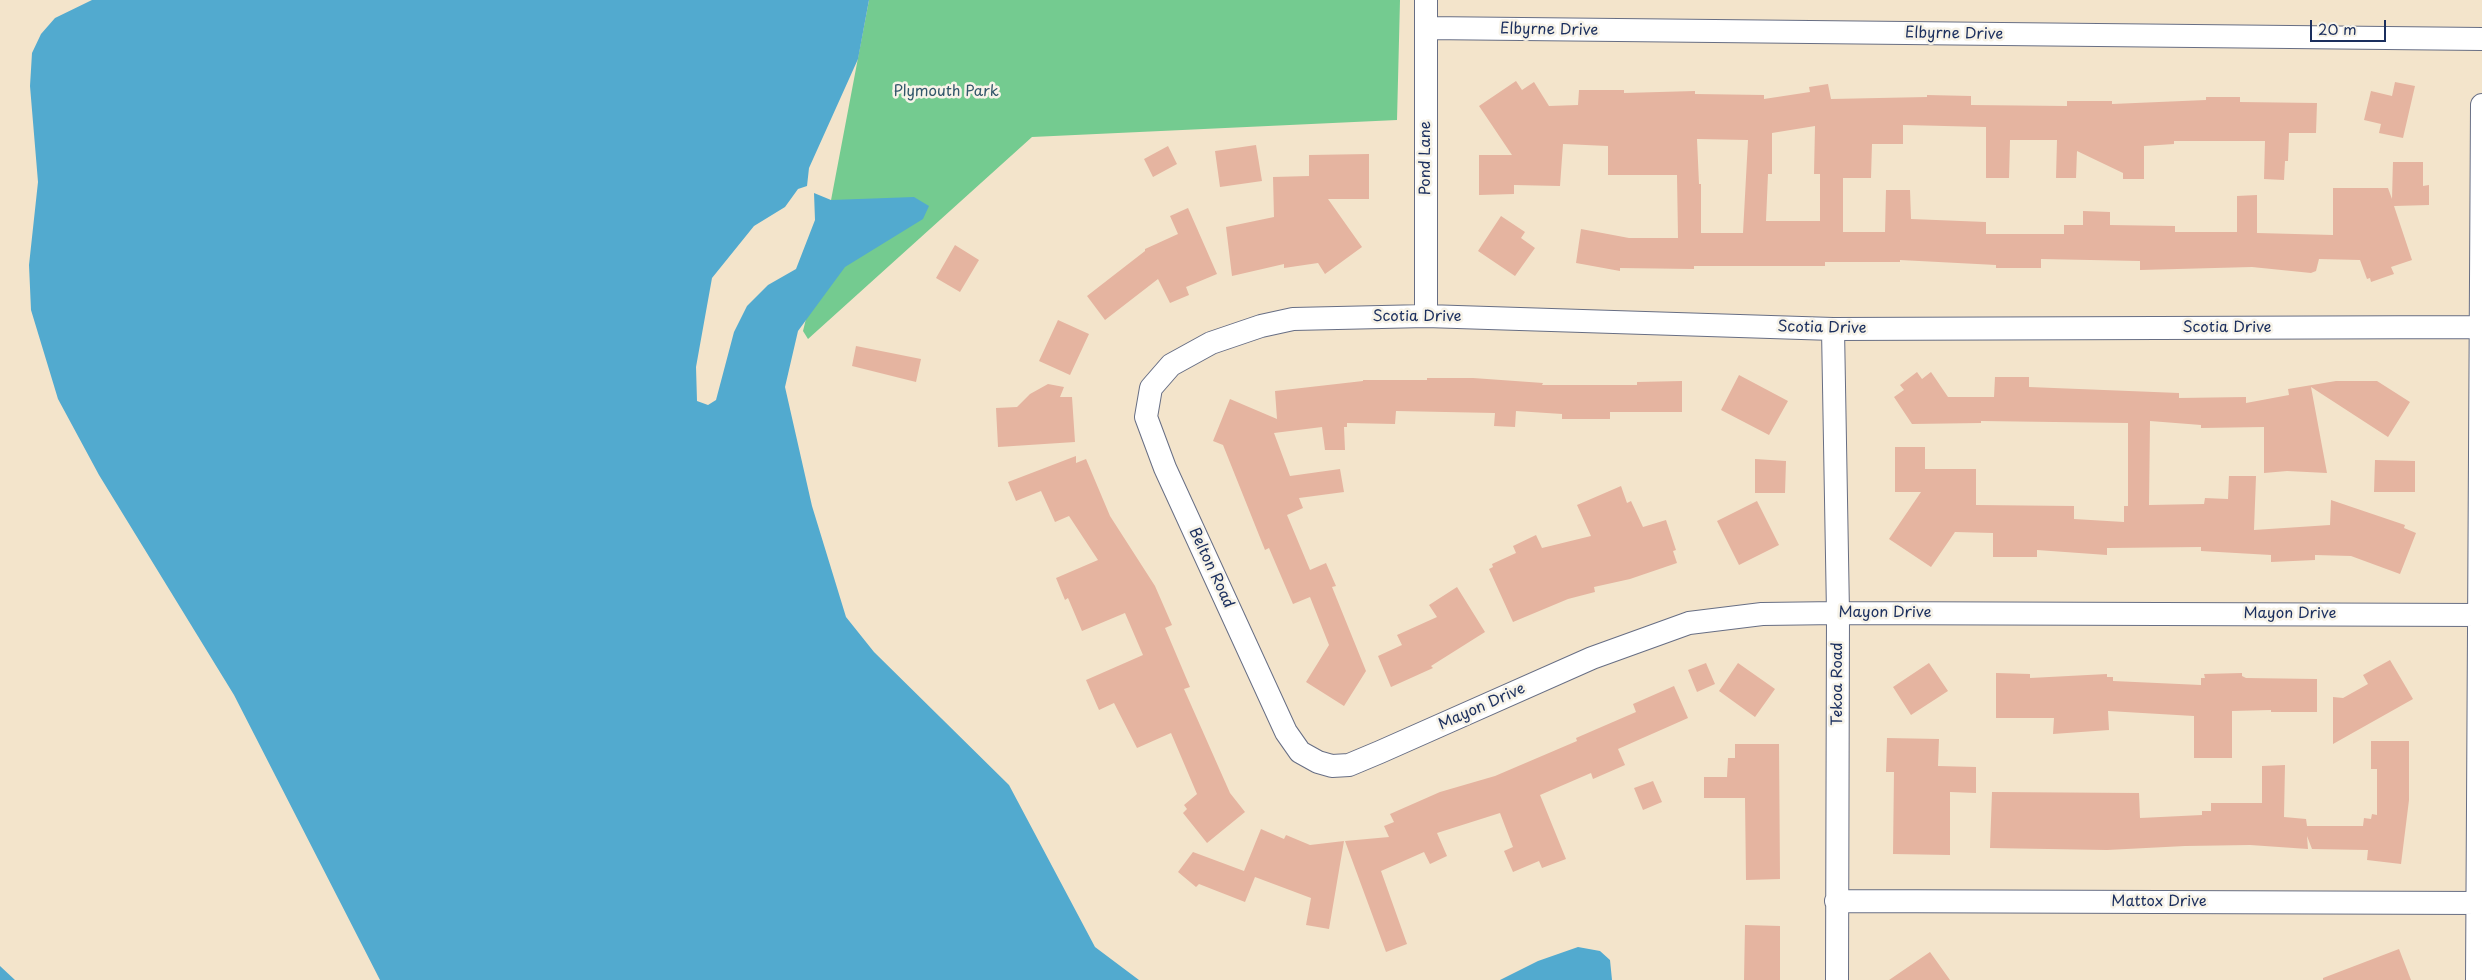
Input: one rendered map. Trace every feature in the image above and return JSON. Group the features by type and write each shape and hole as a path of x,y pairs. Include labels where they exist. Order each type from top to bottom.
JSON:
{"street":[{"name":"Pond Lane","path":"1426,0 1426,316"},
{"name":"Elbyrne Drive","path":"1426,28 2482,39"},
{"path":"2477,980 2480,903 2482,105"},
{"name":"Scotia Drive","path":"1171,365 1211,343 1261,326 1293,319 1426,316 1833,329 2481,327"},
{"name":"Tekoa Road","path":"1833,329 1838,613 1837,980"},
{"name":"Belton Road","path":"1171,365 1151,388 1146,417 1149,426 1165,468 1286,732 1300,752 1318,762"},
{"name":"Mayon Drive","path":"1318,762 1332,766 1348,764 1592,658 1689,624 1762,614 2481,615"},
{"name":"Mattox Drive","path":"1836,901 2480,903"}],"green space":[{"name":"Plymouth Park","path":"869,0 1400,0 1397,120 1032,137 808,339 803,331 817,274"}],"water":[{"path":"92,0 869,0 858,59 809,168 807,186 798,189 785,207 754,226 712,278 696,367 697,401 708,405 716,400 734,332 747,306 768,285 796,269 815,220 814,193 831,200 914,197 929,206 923,219 845,267 798,331 785,387 812,506 846,617 874,652 1009,785 1095,947 1139,980 380,980 234,695 99,475 58,399 31,310 29,265 38,182 30,86 32,53 41,34 55,18"},
{"path":"1578,947 1600,951 1610,960 1612,980 1500,980 1538,961"},
{"path":"0,966 15,980 0,980"}],"building":[{"path":"1516,81 1522,90 1534,82 1549,106 1578,105 1579,90 1624,90 1624,93 1695,91 1695,94 1764,95 1764,99 1810,92 1809,87 1828,84 1831,99 1927,97 1927,95 1971,96 1971,105 2067,106 2067,101 2112,101 2112,104 2206,100 2206,97 2240,97 2240,102 2317,103 2316,133 2289,133 2288,161 2285,161 2284,180 2264,179 2265,141 2174,141 2174,144 2144,146 2144,179 2123,179 2123,173 2077,151 2076,178 2056,178 2057,140 2010,140 2009,178 1986,178 1986,127 1903,125 1903,144 1872,144 1871,178 1843,178 1843,232 1885,232 1886,190 1910,190 1911,219 1986,222 1986,234 2064,234 2064,225 2083,225 2083,211 2110,212 2110,225 2175,226 2175,232 2237,232 2237,196 2257,195 2257,233 2333,235 2333,188 2388,188 2392,199 2393,162 2423,162 2423,186 2429,185 2429,205 2394,206 2412,260 2391,267 2394,274 2371,282 2370,278 2367,279 2360,260 2319,259 2316,271 2311,273 2252,267 2140,270 2140,261 2041,259 2041,268 1996,268 1996,265 1900,260 1900,262 1825,262 1825,266 1694,266 1694,269 1620,268 1620,271 1576,263 1581,229 1629,238 1678,238 1677,175 1608,175 1608,146 1563,144 1560,186 1514,185 1514,194 1479,195 1479,155 1512,155 1479,106","holes":["1815,126 1814,174 1820,174 1820,221 1766,221 1768,174 1772,174 1772,133","1697,139 1748,140 1743,233 1701,233 1701,184 1699,184"]},
{"path":"2395,82 2415,86 2403,138 2379,133 2381,124 2364,120 2371,91 2392,96"},
{"path":"1256,145 1262,181 1220,187 1215,151"},
{"path":"1168,146 1177,164 1153,177 1144,159"},
{"path":"1369,154 1369,199 1328,199 1362,247 1325,274 1318,263 1284,268 1284,264 1232,276 1226,227 1274,217 1273,177 1309,176 1309,155"},
{"path":"1188,208 1217,274 1186,287 1189,295 1170,303 1158,279 1105,320 1087,296 1145,251 1145,249 1178,234 1170,216"},
{"path":"1501,216 1525,232 1521,238 1535,248 1515,276 1478,251"},
{"path":"955,245 979,260 960,292 936,278"},
{"path":"1058,320 1089,334 1070,375 1039,361"},
{"path":"856,346 921,359 916,382 852,366"},
{"path":"1917,372 1922,379 1931,372 1948,397 1994,397 1995,377 2029,377 2029,387 2179,393 2179,398 2246,397 2246,403 2289,395 2288,389 2336,381 2377,381 2410,402 2388,437 2311,387 2327,473 2287,471 2264,473 2264,427 2201,428 2201,425 2150,421 2149,505 2204,504 2205,498 2228,499 2229,476 2256,476 2254,530 2330,525 2331,500 2405,525 2404,528 2416,533 2400,574 2351,556 2315,555 2315,560 2271,562 2271,555 2201,551 2201,547 2107,548 2107,555 2037,550 2037,557 1993,557 1993,533 1955,532 1931,567 1889,539 1921,492 1895,492 1895,447 1925,447 1925,469 1976,469 1976,505 2074,506 2074,519 2124,522 2124,506 2128,506 2128,423 1981,421 1981,423 1912,424 1894,397 1904,390 1900,385"},
{"path":"1739,375 1788,401 1769,435 1721,410"},
{"path":"1427,378 1473,378 1543,383 1542,385 1637,385 1637,382 1682,381 1682,412 1610,412 1610,419 1562,419 1562,414 1516,411 1515,427 1494,426 1495,413 1396,411 1395,424 1347,423 1347,427 1344,427 1345,450 1325,450 1322,427 1274,433 1290,476 1340,469 1344,492 1299,498 1303,508 1287,515 1310,570 1326,563 1336,586 1332,587 1366,671 1344,706 1306,682 1329,645 1310,597 1293,604 1269,548 1265,550 1223,445 1213,441 1230,399 1277,419 1275,391 1363,380 1427,380"},
{"path":"1048,384 1064,387 1060,397 1072,397 1075,442 998,447 996,408 1017,407 1030,394"},
{"path":"1076,456 1076,463 1086,459 1110,516 1155,586 1172,625 1165,628 1190,687 1184,689 1230,793 1245,812 1207,843 1183,813 1187,809 1184,805 1197,794 1171,733 1137,748 1114,703 1099,710 1086,680 1143,655 1125,613 1082,631 1068,598 1065,600 1056,578 1098,560 1069,516 1055,522 1041,491 1016,501 1008,482"},
{"path":"1755,459 1786,461 1785,493 1755,493"},
{"path":"2375,460 2415,461 2415,492 2374,492"},
{"path":"1621,486 1627,503 1631,501 1643,527 1666,520 1676,550 1673,551 1677,563 1630,579 1594,587 1595,592 1568,599 1513,622 1489,569 1493,567 1492,564 1516,553 1513,546 1536,535 1542,548 1591,536 1577,505"},
{"path":"1757,501 1779,545 1739,565 1717,521"},
{"path":"1457,587 1485,632 1431,666 1433,668 1391,687 1378,656 1402,645 1397,635 1437,617 1429,605"},
{"path":"2390,660 2413,699 2333,744 2333,697 2343,698 2368,684 2363,675"},
{"path":"1706,663 1715,684 1697,692 1688,670"},
{"path":"1738,663 1775,689 1755,717 1719,691"},
{"path":"1929,663 1948,691 1911,715 1893,687"},
{"path":"1996,673 2030,674 2030,678 2107,674 2107,677 2113,677 2113,681 2201,685 2201,678 2205,678 2204,674 2242,673 2242,676 2246,678 2317,679 2317,712 2232,711 2232,758 2194,758 2194,716 2108,711 2109,730 2053,734 2054,718 1996,718"},
{"path":"1674,686 1688,718 1618,749 1625,765 1593,779 1591,773 1540,795 1566,859 1542,868 1539,861 1513,872 1504,851 1513,847 1500,813 1437,833 1447,856 1430,864 1424,852 1381,871 1407,944 1386,952 1345,841 1389,837 1384,826 1394,822 1390,814 1440,792 1495,776 1577,741 1576,738 1636,712 1633,704"},
{"path":"1887,738 1939,739 1938,766 1976,767 1976,793 1950,792 1950,855 1893,854 1894,772 1886,772"},
{"path":"2371,741 2409,741 2409,800 2401,864 2367,860 2368,850 2312,849 2307,836 2308,849 2250,845 2107,850 1990,848 1992,792 2139,793 2140,818 2202,815 2202,811 2211,811 2211,803 2262,803 2262,766 2285,765 2284,817 2306,819 2307,826 2363,826 2364,818 2371,819 2372,814 2377,815 2377,769 2371,769"},
{"path":"1735,744 1779,744 1780,879 1746,880 1745,798 1704,798 1704,777 1727,777 1728,758 1735,758"},
{"path":"1653,781 1662,802 1643,810 1634,788"},
{"path":"1261,829 1284,839 1286,835 1310,845 1344,841 1329,929 1306,925 1311,898 1255,877 1245,902 1199,884 1196,887 1178,872 1193,852 1244,871"},
{"path":"1745,925 1780,926 1780,980 1744,980"},
{"path":"2399,949 2411,980 2323,980 2323,978"},
{"path":"1930,952 1950,980 1889,980"}]}
